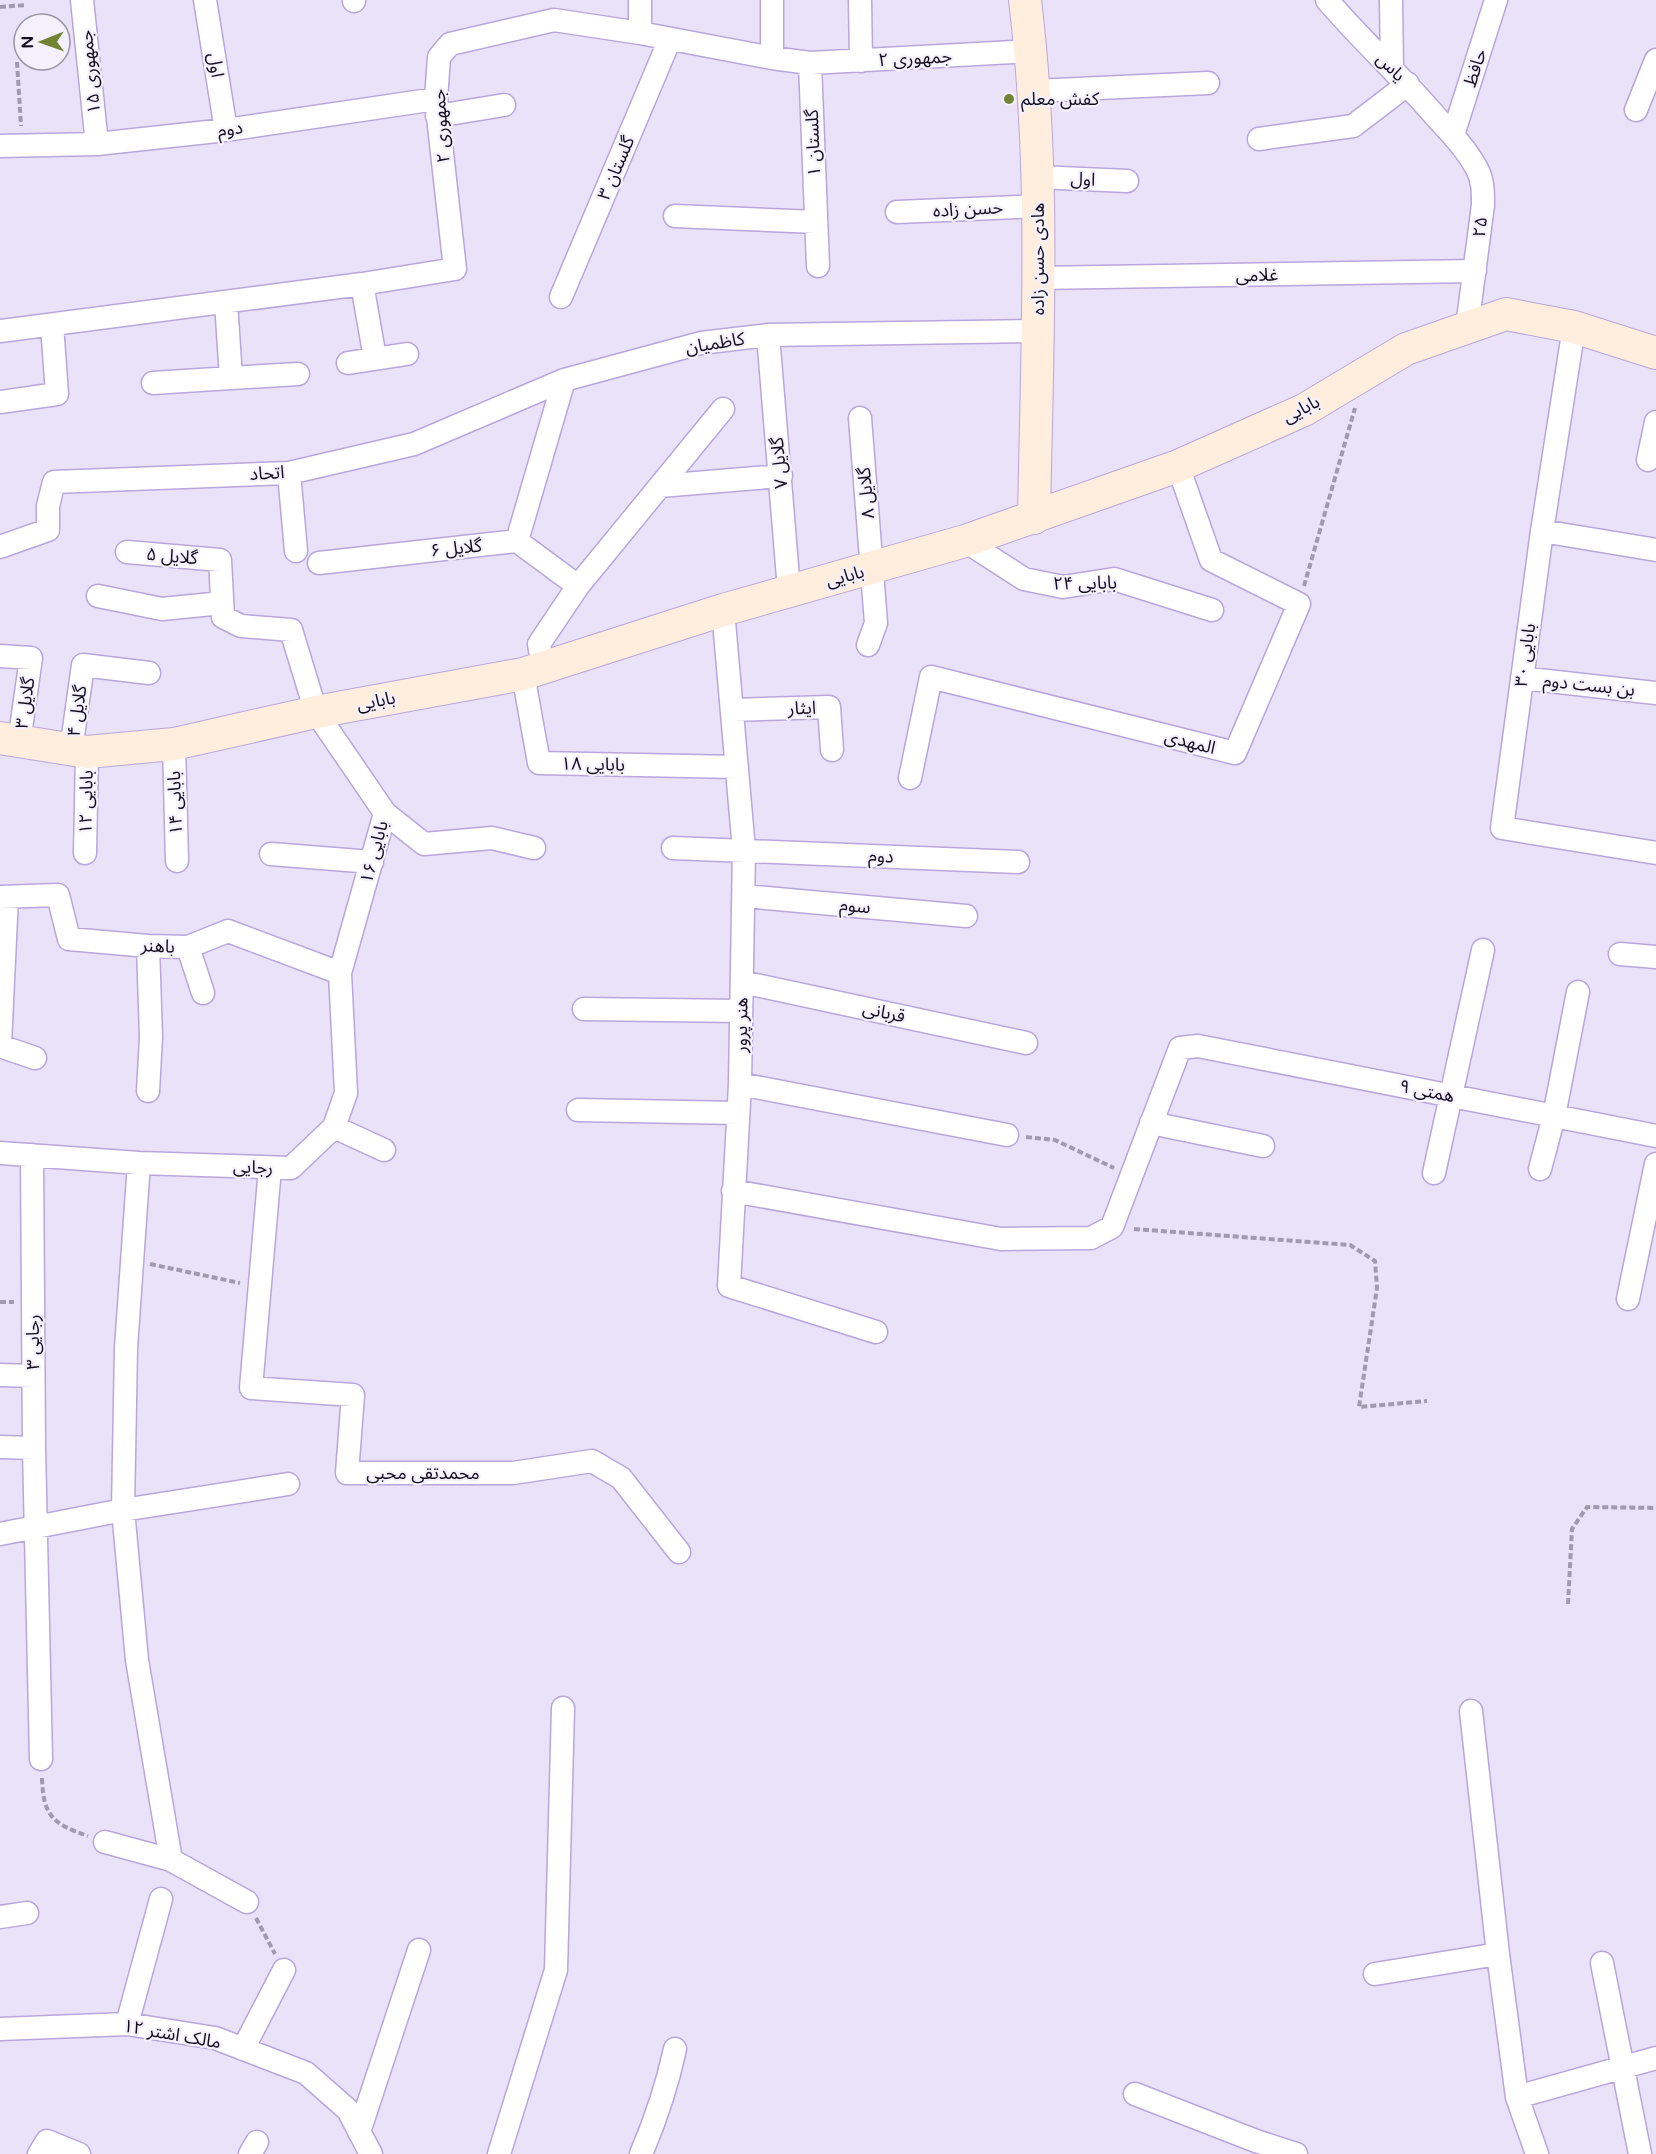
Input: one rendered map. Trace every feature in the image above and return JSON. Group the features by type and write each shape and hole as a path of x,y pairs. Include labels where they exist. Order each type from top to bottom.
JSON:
{"main road":[{"name":"هادی حسن زاده","path":"1026,0 1032,51 1038,191 1039,278 1034,518"},
{"name":"بابایی","path":"10,740 79,751 174,744 316,712 533,671 789,590 965,541 1178,466 1304,410 1406,349 1506,314 1574,327 1656,354"}],"street":[{"name":"جمهوری ۱۵","path":"82,0 97,144"},
{"name":"اول","path":"205,0 226,130"},
{"path":"640,0 640,33"},
{"path":"772,0 772,58"},
{"path":"860,0 861,61"},
{"name":"یاس","path":"1327,0 1453,135"},
{"path":"1259,139 1353,126 1400,76 1391,0"},
{"name":"حافظ","path":"1453,135 1496,0"},
{"name":"جمهوری ۲","path":"0,331 362,284 455,269 437,107 439,57 450,44 553,10 640,33 810,63 1032,51"},
{"name":"گلستان ۳","path":"561,297 670,39"},
{"path":"1636,110 1656,60"},
{"name":"گلستان ۱","path":"810,63 818,266"},
{"path":"1034,91 1208,83"},
{"name":"دوم","path":"11,145 97,144 437,107 504,105"},
{"name":"۲۵","path":"1453,135 1477,168 1483,185 1483,204 1467,327"},
{"name":"اول","path":"1038,191 1128,181"},
{"name":"حسن زاده","path":"897,212 1038,191"},
{"path":"675,216 816,222"},
{"name":"غلامی","path":"1039,278 1475,271"},
{"path":"362,284 375,358"},
{"path":"226,302 231,378"},
{"path":"0,402 57,394 52,325"},
{"name":"بابایی ۳۰","path":"1574,327 1542,531 1502,828 1656,853"},
{"name":"کاظمیان","path":"564,380 701,343 768,335 1038,331"},
{"name":"گلایل ۷","path":"768,335 789,590"},
{"path":"348,363 407,354"},
{"path":"153,383 298,374"},
{"path":"564,380 517,541 578,586"},
{"name":"اتحاد","path":"0,547 48,530 48,506 54,482 289,473 414,444 564,380"},
{"path":"533,671 538,644 578,586 723,409"},
{"name":"گلایل ۸","path":"860,417 876,623 868,645"},
{"path":"1648,460 1656,422"},
{"path":"1178,466 1211,560 1299,604"},
{"path":"289,473 296,551"},
{"path":"660,486 781,476"},
{"path":"1542,531 1656,550"},
{"name":"گلایل ۶","path":"319,563 517,541"},
{"name":"بابایی ۲۴","path":"965,541 1024,579 1063,587 1114,579 1212,610"},
{"name":"گلایل ۵","path":"127,552 220,560 222,603"},
{"path":"98,596 162,609 222,603 223,616 241,626 291,630 316,712"},
{"name":"المهدی","path":"910,778 931,677 1235,753 1299,604"},
{"name":"هنر پرور","path":"723,610 744,850 740,1084 729,1286 876,1332"},
{"name":"گلایل ۳","path":"0,656 31,658 10,740"},
{"name":"گلایل ۴","path":"79,751 83,665 149,673"},
{"name":"بابایی ۱۸","path":"533,671 539,763 737,767"},
{"name":"بن بست دوم","path":"1522,678 1656,693"},
{"name":"ایثار","path":"733,710 829,707 832,750"},
{"name":"بابایی ۱۶","path":"316,712 385,813 340,973"},
{"name":"بابایی ۱۴","path":"174,744 177,861"},
{"name":"بابایی ۱۲","path":"79,751 85,853"},
{"path":"385,813 424,844 492,838 534,848"},
{"name":"دوم","path":"673,848 1018,862"},
{"path":"271,854 372,862"},
{"name":"باهنر","path":"3,897 58,895 69,939 188,947 228,930 340,973"},
{"name":"سوم","path":"744,896 966,916"},
{"path":"3,897 0,1045 34,1058"},
{"path":"148,946 151,1037 148,1091"},
{"path":"188,947 203,993"},
{"path":"1434,1173 1453,1096 1483,950"},
{"path":"1620,954 1656,957"},
{"name":"رجایی","path":"0,1153 139,1163 291,1168 334,1127 346,1093 340,973"},
{"name":"قربانی","path":"742,982 1026,1043"},
{"path":"1540,1169 1554,1116 1578,992"},
{"path":"584,1009 741,1011"},
{"name":"همتی ۹","path":"1151,1123 1180,1048 1198,1046 1656,1136"},
{"path":"740,1084 1008,1135"},
{"path":"578,1110 738,1113"},
{"path":"734,1191 1001,1239 1091,1238 1112,1227 1151,1123 1263,1146"},
{"path":"334,1127 384,1150"},
{"name":"رجایی ۳","path":"33,1155 33,1376 41,1759"},
{"path":"139,1163 126,1348 123,1510 137,1660 171,1860"},
{"path":"1628,1299 1656,1164"},
{"name":"محمدتقی محبی","path":"270,1168 251,1388 353,1395 348,1473 513,1473 592,1461 621,1478 680,1552"},
{"path":"0,1375 33,1376"},
{"path":"0,1447 34,1448"},
{"path":"0,1534 123,1510 288,1484"},
{"path":"499,2154 556,1970 563,1708"},
{"path":"1471,1711 1498,1954 1517,2097 1536,2154"},
{"path":"105,1842 171,1860 247,1902"},
{"path":"127,2024 161,1899"},
{"path":"0,1917 27,1913"},
{"path":"359,2132 419,1950"},
{"path":"1375,1974 1498,1954"},
{"path":"1602,1963 1640,2154"},
{"path":"243,2049 284,1970"},
{"name":"مالک اشتر ۱۲","path":"0,2029 127,2024 214,2038 306,2073 348,2110 371,2154"},
{"path":"641,2154 664,2097 675,2049"},
{"path":"1517,2097 1656,2058"},
{"path":"1135,2094 1296,2154"},
{"path":"39,2154 47,2140 79,2154"}],"path":[{"path":"0,7 26,5"},
{"path":"11,145 16,72"},
{"path":"1299,604 1365,373"},
{"path":"1008,1135 1055,1140 1114,1168 1126,1189"},
{"path":"1112,1227 1350,1245 1375,1261 1377,1288 1359,1407 1427,1401"},
{"path":"132,1260 260,1287"},
{"path":"1568,1604 1572,1529 1587,1507 1656,1508"},
{"path":"41,1759 42,1797 47,1810 58,1822 105,1842"},
{"path":"247,1902 284,1970"}],"place":[{"name":"کفش معلم","path":"1009,99"}]}
